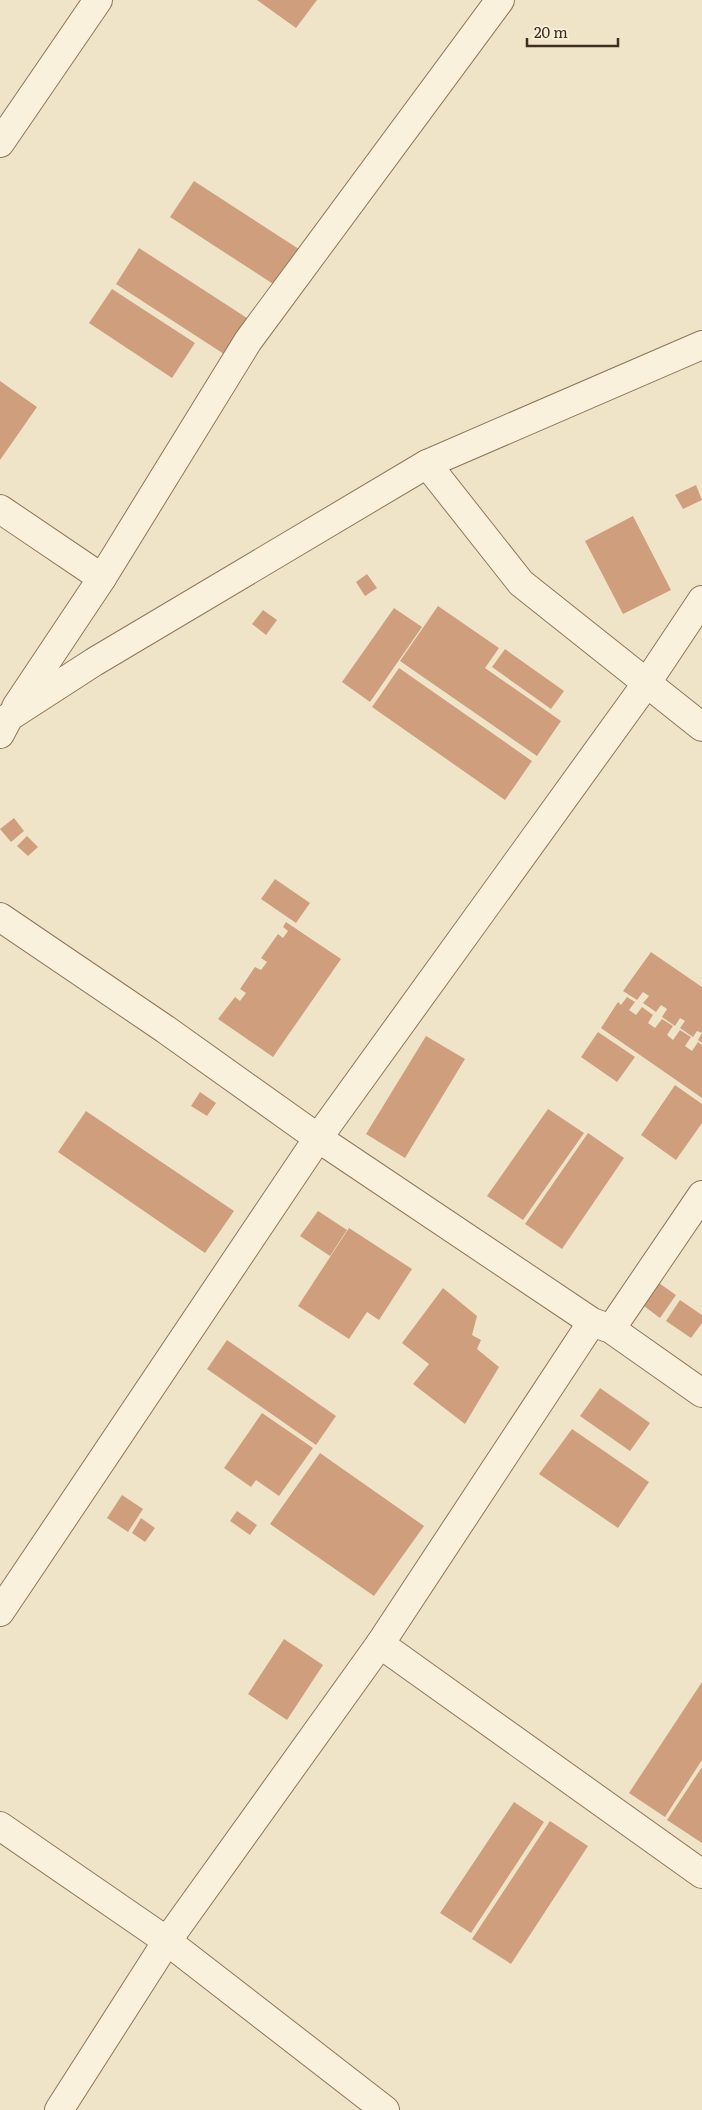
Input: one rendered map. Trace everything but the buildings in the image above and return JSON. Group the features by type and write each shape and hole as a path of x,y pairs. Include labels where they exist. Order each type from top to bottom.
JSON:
{"street":[{"path":"0,142 98,0"},
{"path":"4,726 102,578 248,341 500,0"},
{"path":"4,726 94,662 426,464 702,345"},
{"path":"426,464 521,583 702,727"},
{"path":"0,509 102,578"},
{"path":"0,1612 318,1138 646,684 702,600"},
{"path":"0,917 165,1029 318,1138 702,1392"},
{"path":"59,2110 167,1941 380,1644 602,1325 702,1195"},
{"path":"380,1644 702,1874"},
{"path":"0,1826 167,1941 385,2110"}]}
